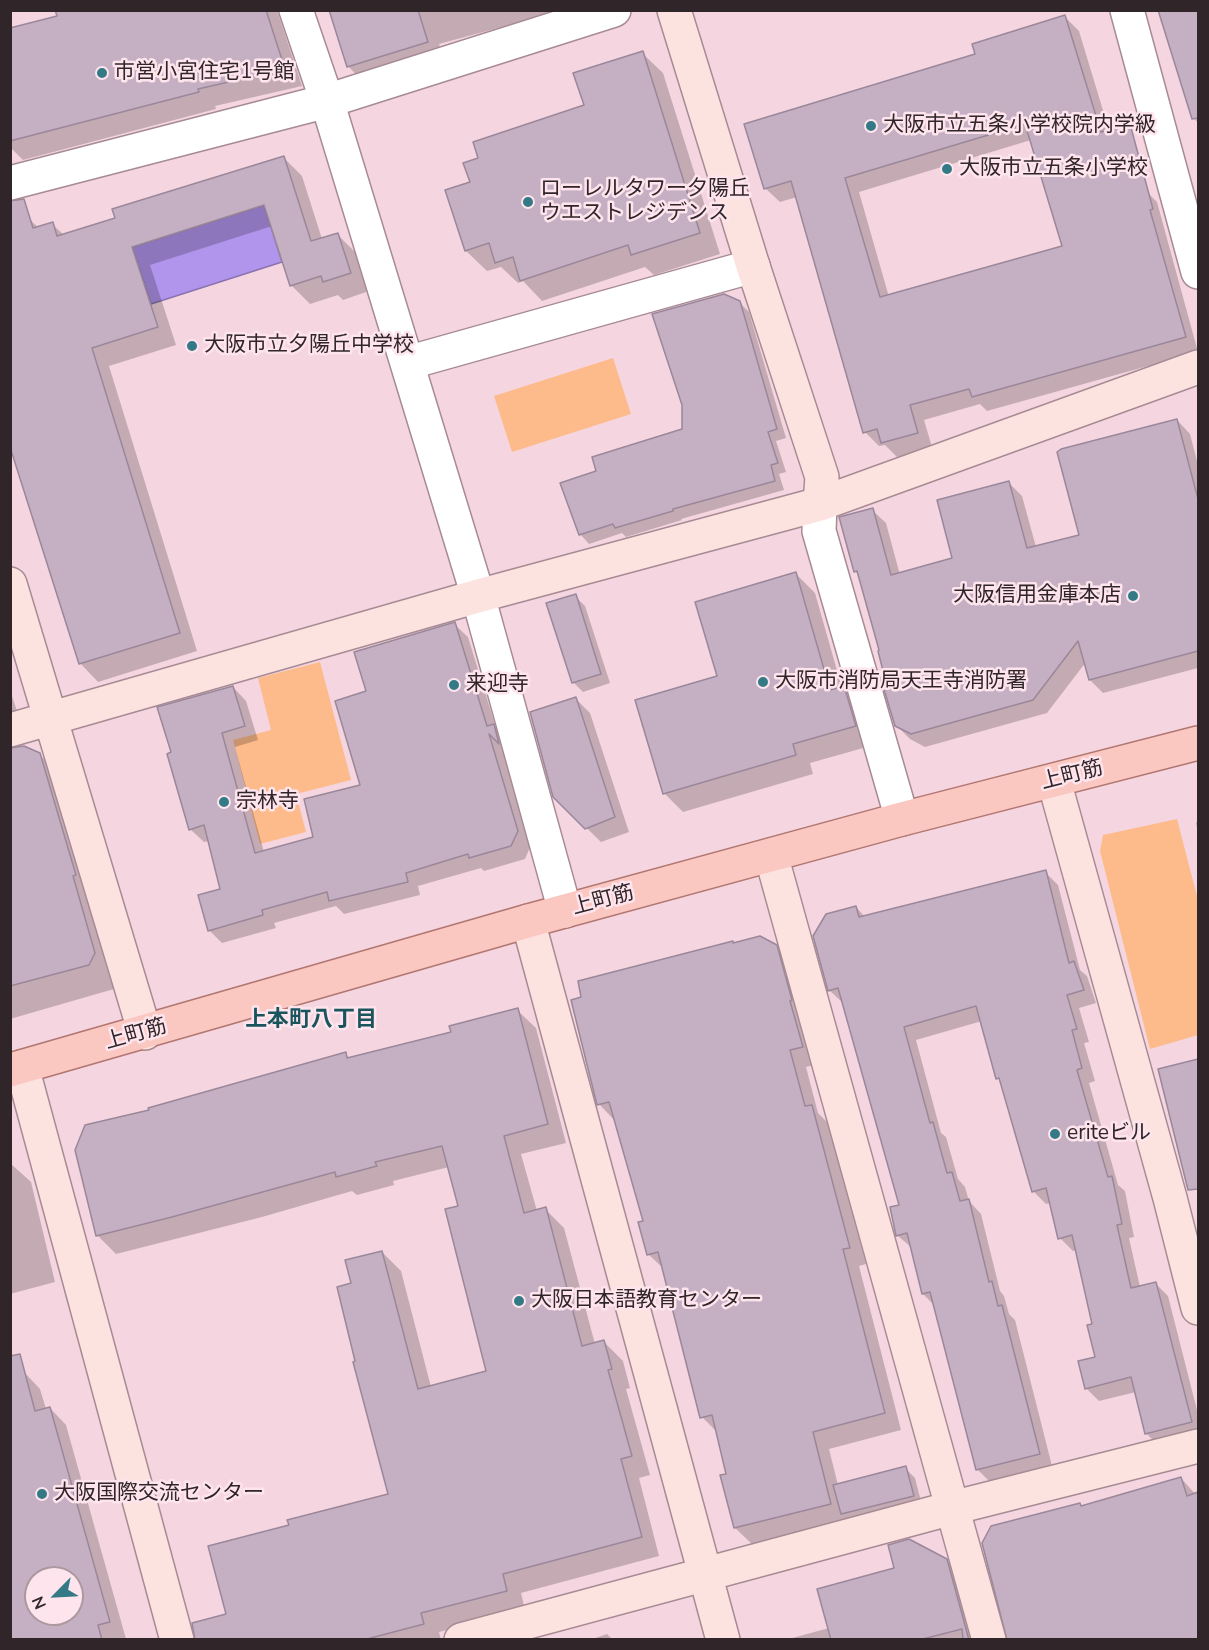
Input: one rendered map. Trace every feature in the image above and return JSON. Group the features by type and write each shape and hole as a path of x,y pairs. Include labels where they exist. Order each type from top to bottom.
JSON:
{"main road":[{"name":"上町筋","path":"16,1069 564,911 902,819 1198,743"}],"street":[{"path":"296,10 327,101 478,596 564,911"},
{"path":"10,183 327,101 614,10"},
{"path":"674,10 753,266 822,477 819,531 902,819"},
{"path":"1127,10 1198,272"},
{"path":"408,363 753,266"},
{"path":"10,730 478,596 820,504 1198,367"},
{"path":"10,584 146,1033"},
{"path":"1054,781 1167,1186 1198,1308"},
{"path":"771,855 989,1640"},
{"path":"528,921 723,1640"},
{"path":"16,1069 177,1640"},
{"path":"460,1640 952,1508 1198,1446"}],"shaded area":[{"path":"264,205 282,262 151,304 132,247"},
{"path":"613,358 631,414 512,452 494,396"},
{"path":"320,662 351,780 296,794 306,832 260,844 233,740 271,730 258,678"},
{"path":"1177,819 1198,900 1198,1035 1150,1049 1100,851 1103,835"}],"building":[{"name":"市営小宮住宅1号館","path":"55,10 266,10 285,69 198,89 199,92 10,141 10,28 57,16"},
{"path":"329,10 418,10 428,42 347,67"},
{"path":"1158,10 1198,10 1198,118 1192,119"},
{"path":"1065,15 1101,132 1130,124 1153,209 1150,210 1186,337 972,397 969,389 910,405 918,433 881,443 877,429 863,433 791,181 764,189 744,124 975,54 972,44","holes":["1025,124 1062,246 880,297 845,178"]},
{"path":"643,51 700,233 631,255 628,245 520,281 513,257 495,263 489,243 465,251 445,190 470,182 463,163 478,158 473,142 584,105 573,73"},
{"path":"284,156 311,241 338,233 351,273 323,282 321,276 290,286 264,205 132,247 158,327 92,348 180,633 79,664 10,447 10,201 24,199 33,228 53,222 57,236 115,218 112,209"},
{"path":"724,294 740,301 777,429 768,432 778,463 771,465 775,481 673,509 673,511 615,528 613,524 579,535 560,483 596,471 592,457 682,429 682,405 652,314"},
{"path":"1177,419 1198,499 1198,651 1089,680 1078,641 1033,700 911,734 895,726 880,676 884,675 879,650 839,517 873,508 891,575 952,558 937,500 1009,481 1027,548 1079,535 1057,452 1061,449"},
{"name":"大阪市消防局天王寺消防署","path":"796,572 830,690 844,686 856,726 793,744 796,755 663,794 635,700 717,676 695,602"},
{"path":"576,594 601,674 572,683 546,603"},
{"path":"455,622 487,726 494,724 499,744 489,734 518,831 511,846 469,858 468,854 406,873 408,882 329,901 327,892 262,910 263,915 208,931 198,895 220,889 204,825 189,830 167,754 171,752 157,707 233,686 245,726 222,733 255,853 313,837 304,799 360,785 335,701 366,691 354,652"},
{"path":"576,697 615,817 585,829 553,797 530,712"},
{"path":"24,746 40,753 76,875 73,876 95,953 89,965 10,986 10,748"},
{"path":"1046,870 1069,963 1074,961 1084,990 1067,995 1077,1029 1072,1030 1082,1068 1077,1070 1108,1177 1112,1176 1122,1224 1117,1225 1131,1288 1156,1282 1192,1422 1145,1434 1131,1377 1085,1389 1078,1361 1095,1357 1087,1325 1092,1324 1072,1235 1058,1239 1046,1188 1032,1192 999,1078 996,1079 976,1006 904,1027 930,1123 933,1122 947,1173 952,1172 960,1201 969,1199 989,1282 992,1281 998,1306 1002,1305 1040,1454 976,1470 930,1292 922,1294 907,1233 896,1236 890,1207 899,1205 838,988 828,991 813,936 826,914 856,906 859,917"},
{"path":"760,936 777,945 792,1000 790,1001 803,1047 790,1050 805,1106 812,1105 850,1248 843,1249 885,1413 813,1432 831,1504 734,1528 720,1475 726,1474 712,1415 700,1418 658,1252 647,1255 638,1222 643,1221 609,1102 597,1105 571,1000 581,997 578,981"},
{"path":"518,1008 548,1124 504,1136 524,1213 546,1207 582,1346 604,1340 612,1369 608,1370 632,1456 621,1459 642,1537 503,1574 507,1591 421,1613 424,1624 363,1640 195,1640 192,1623 226,1614 208,1546 289,1525 287,1520 388,1494 353,1362 355,1361 337,1287 351,1283 345,1260 382,1251 418,1389 486,1371 445,1209 458,1206 442,1146 375,1162 377,1166 336,1177 335,1172 96,1236 75,1150 85,1125 149,1110 148,1108 346,1052 347,1058 451,1032 449,1026"},
{"path":"1198,1059 1198,1189 1188,1190 1158,1069"},
{"name":"大阪国際交流センター","path":"20,1354 35,1411 50,1407 110,1622 98,1625 102,1640 10,1640 10,1356"},
{"path":"906,1466 914,1496 841,1514 833,1485"},
{"path":"1181,1477 1187,1496 1198,1492 1198,1640 1007,1640 982,1543 991,1526 1080,1503 1081,1506"},
{"path":"909,1539 947,1559 969,1640 963,1640 962,1629 919,1640 831,1640 817,1589 894,1568 888,1545"}],"place":[{"name":"市営小宮住宅1号館","path":"102,73"},
{"name":"大阪市立五条小学校院内学級","path":"871,126"},
{"name":"大阪市立五条小学校","path":"947,169"},
{"name":"ローレルタワー夕陽丘 ウエストレジデンス","path":"528,202"},
{"name":"大阪市立夕陽丘中学校","path":"192,346"},
{"name":"大阪信用金庫本店","path":"1133,596"},
{"name":"大阪市消防局天王寺消防署","path":"763,682"},
{"name":"来迎寺","path":"454,685"},
{"name":"宗林寺","path":"224,802"},
{"name":"eriteビル","path":"1055,1134"},
{"name":"大阪日本語教育センター","path":"519,1301"},
{"name":"大阪国際交流センター","path":"42,1494"}],"district":[{"name":"上本町八丁目","path":"311,1021"}]}
